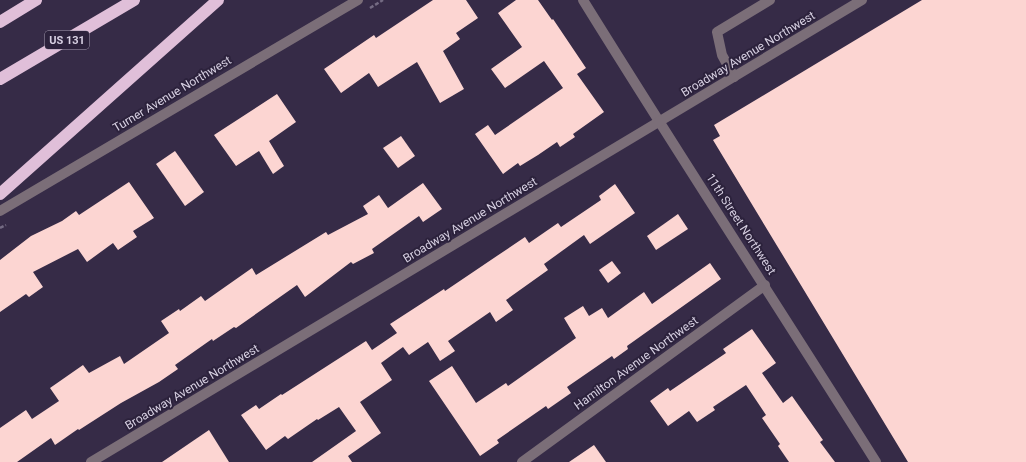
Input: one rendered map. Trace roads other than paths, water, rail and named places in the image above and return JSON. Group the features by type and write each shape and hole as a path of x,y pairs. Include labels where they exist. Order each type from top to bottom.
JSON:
{"highway":[{"path":"0,22 36,0"},
{"name":"US 131","path":"0,79 134,0"},
{"path":"0,194 218,0"}],"street":[{"name":"Turner Avenue Northwest","path":"0,211 358,0"},
{"name":"11th Street Northwest","path":"583,0 876,462"},
{"path":"734,77 722,55 717,32 770,0"},
{"name":"Broadway Avenue Northwest","path":"91,462 862,0"},
{"name":"Hamilton Avenue Northwest","path":"522,462 765,285"}]}
